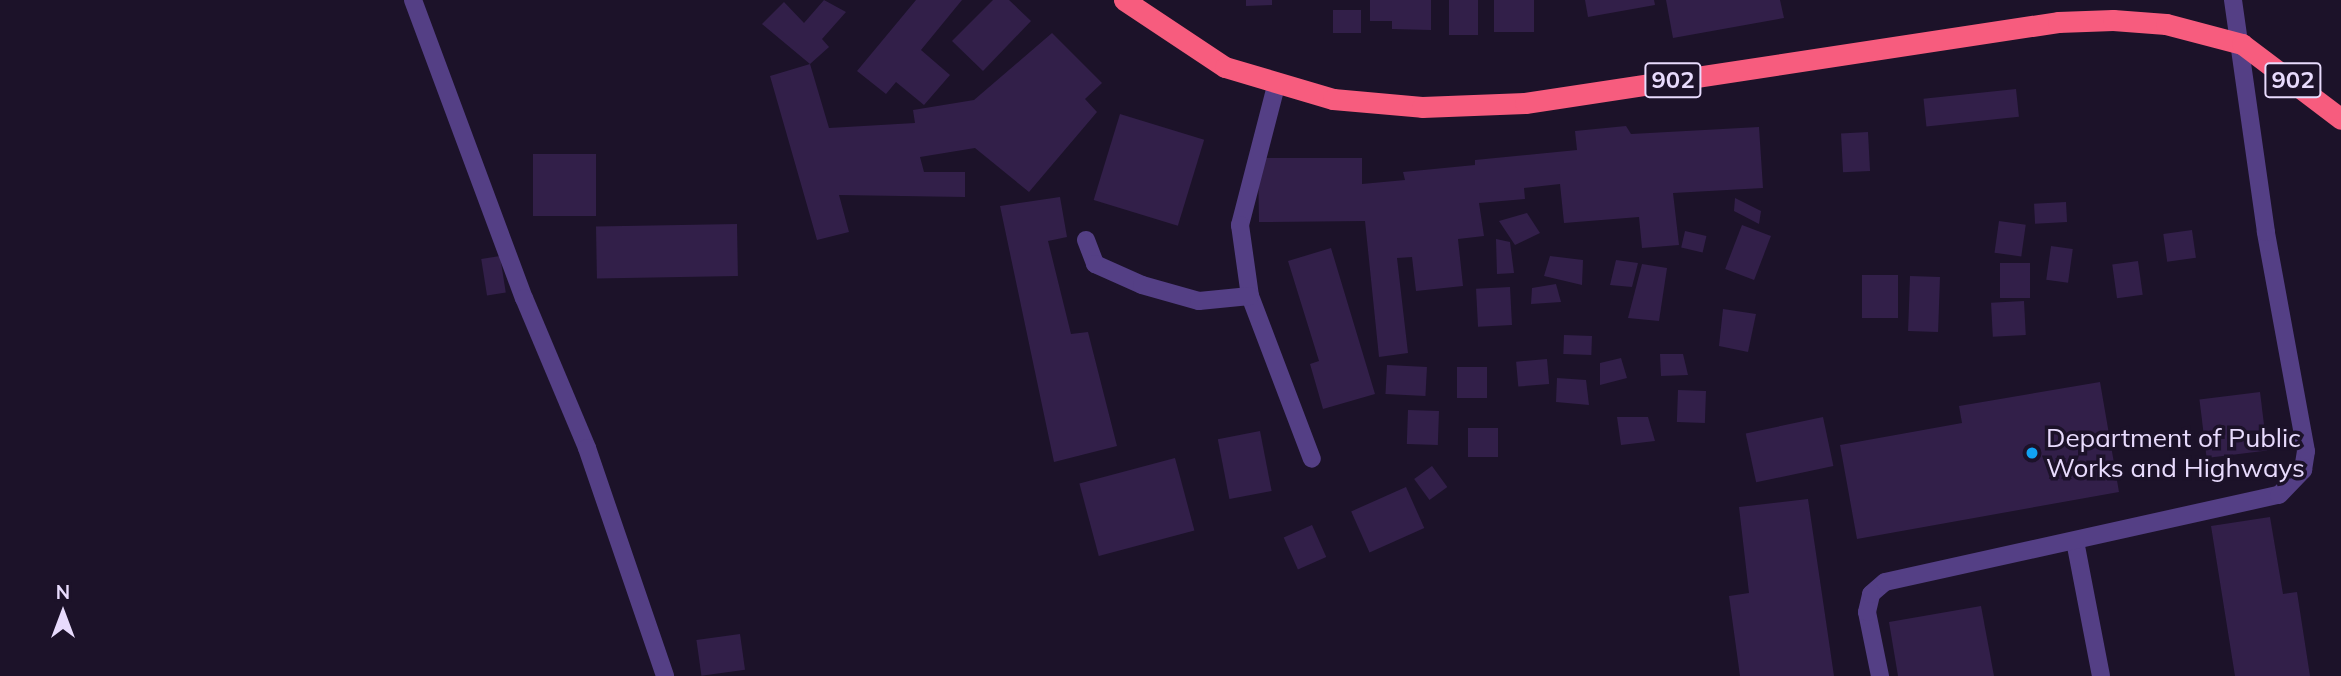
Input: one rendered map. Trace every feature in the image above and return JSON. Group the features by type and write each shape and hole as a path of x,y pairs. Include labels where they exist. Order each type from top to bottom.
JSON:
{"highway":[{"name":"902","path":"1124,0 1225,67 1333,99 1422,107 1525,103 2058,22 2166,24 2242,44 2341,119"}],"street":[{"path":"413,0 524,298 587,448 665,676"},
{"path":"1880,676 1867,612 1877,587 2279,495 2303,470 2306,451 2266,232 2242,44 2233,0"},
{"path":"1277,82 1240,225 1250,296 1312,460"},
{"path":"1086,240 1095,264 1142,285 1199,300 1250,296"},
{"path":"2075,541 2101,676"}],"building":[{"path":"824,0 846,12 822,39 829,47 810,64 762,24 784,2 804,23"},
{"path":"916,0 962,0 921,50 950,75 924,105 896,82 886,94 857,71"},
{"path":"993,0 1009,0 1031,21 983,71 952,41"},
{"path":"1246,0 1272,0 1272,5 1246,6"},
{"path":"1370,0 1431,0 1431,30 1392,29 1392,21 1370,21"},
{"path":"1449,0 1478,0 1478,35 1449,35"},
{"path":"1494,0 1534,0 1534,32 1494,32"},
{"path":"1585,0 1654,0 1655,5 1588,17"},
{"path":"1666,0 1780,0 1784,18 1673,38"},
{"path":"1333,10 1361,10 1361,33 1333,33"},
{"path":"1052,33 1102,83 1085,99 1097,112 1029,192 975,148 920,157 924,172 965,172 965,197 839,195 849,232 817,240 770,76 810,64 829,128 915,123 913,110 974,100"},
{"path":"2016,89 2019,117 1926,127 1924,99"},
{"path":"1120,114 1204,140 1178,226 1094,200"},
{"path":"1626,126 1631,134 1759,127 1763,188 1673,193 1679,245 1642,248 1639,217 1564,223 1560,184 1524,188 1525,199 1479,203 1484,236 1458,239 1463,286 1416,291 1412,257 1397,258 1408,353 1379,357 1365,221 1259,222 1258,158 1362,158 1362,184 1405,180 1403,172 1475,165 1475,160 1577,150 1575,131"},
{"path":"1868,132 1870,171 1843,172 1841,133"},
{"path":"533,154 596,154 596,216 533,216"},
{"path":"1060,197 1067,237 1048,241 1071,334 1088,332 1117,446 1054,462 1000,206"},
{"path":"1735,198 1761,211 1759,224 1734,211"},
{"path":"2066,202 2067,222 2035,224 2034,204"},
{"path":"1527,213 1540,233 1515,245 1499,221"},
{"path":"1999,221 2026,225 2021,256 1995,253"},
{"path":"737,224 738,276 597,278 596,226"},
{"path":"1742,225 1771,236 1754,280 1725,269"},
{"path":"2192,230 2196,258 2167,262 2163,234"},
{"path":"1685,231 1706,236 1703,253 1681,248"},
{"path":"1496,239 1510,242 1514,273 1497,274"},
{"path":"2051,246 2073,249 2068,283 2046,280"},
{"path":"1331,248 1375,394 1323,409 1310,364 1319,361 1288,261"},
{"path":"500,256 506,293 487,296 481,259"},
{"path":"1550,256 1583,260 1582,285 1544,276"},
{"path":"1616,260 1638,263 1632,287 1610,285"},
{"path":"2138,261 2143,295 2117,298 2112,265"},
{"path":"2000,263 2030,263 2030,298 2000,298"},
{"path":"1642,264 1667,268 1659,321 1628,318"},
{"path":"1862,275 1898,275 1898,318 1862,318"},
{"path":"1910,276 1940,277 1938,332 1908,331"},
{"path":"1556,284 1561,302 1531,304 1532,288"},
{"path":"1510,287 1512,325 1478,327 1476,289"},
{"path":"2024,301 2026,335 1993,337 1991,303"},
{"path":"1723,309 1756,314 1748,352 1719,346"},
{"path":"1564,335 1592,336 1591,355 1563,354"},
{"path":"1660,354 1683,354 1688,375 1661,376"},
{"path":"1621,358 1627,378 1600,385 1600,363"},
{"path":"1547,359 1549,384 1518,387 1516,362"},
{"path":"1387,365 1427,367 1425,396 1385,394"},
{"path":"1457,367 1487,367 1487,398 1457,398"},
{"path":"1557,378 1586,380 1589,405 1556,402"},
{"path":"2100,382 2119,492 1857,539 1840,445 1962,423 1959,406"},
{"path":"1678,390 1706,391 1705,423 1677,422"},
{"path":"2260,392 2267,451 2207,458 2199,399"},
{"path":"1408,410 1439,411 1438,445 1407,444"},
{"path":"1617,417 1648,417 1655,441 1621,445"},
{"path":"1823,417 1833,466 1756,482 1746,433"},
{"path":"1468,428 1498,428 1498,457 1468,457"},
{"path":"1260,431 1272,491 1229,499 1218,439"},
{"path":"1175,458 1194,530 1099,556 1079,484"},
{"path":"1432,466 1447,487 1429,500 1414,479"},
{"path":"1406,487 1424,528 1369,553 1351,511"},
{"path":"1808,499 1834,676 1740,676 1729,596 1749,593 1739,507"},
{"path":"2270,517 2283,594 2297,592 2310,676 2235,676 2211,526"},
{"path":"1312,525 1326,557 1298,570 1284,538"},
{"path":"1981,606 1994,676 1898,676 1889,622"},
{"path":"740,634 745,670 701,676 696,640"}],"place":[{"name":"Department of Public Works and Highways","path":"2032,453"}]}
